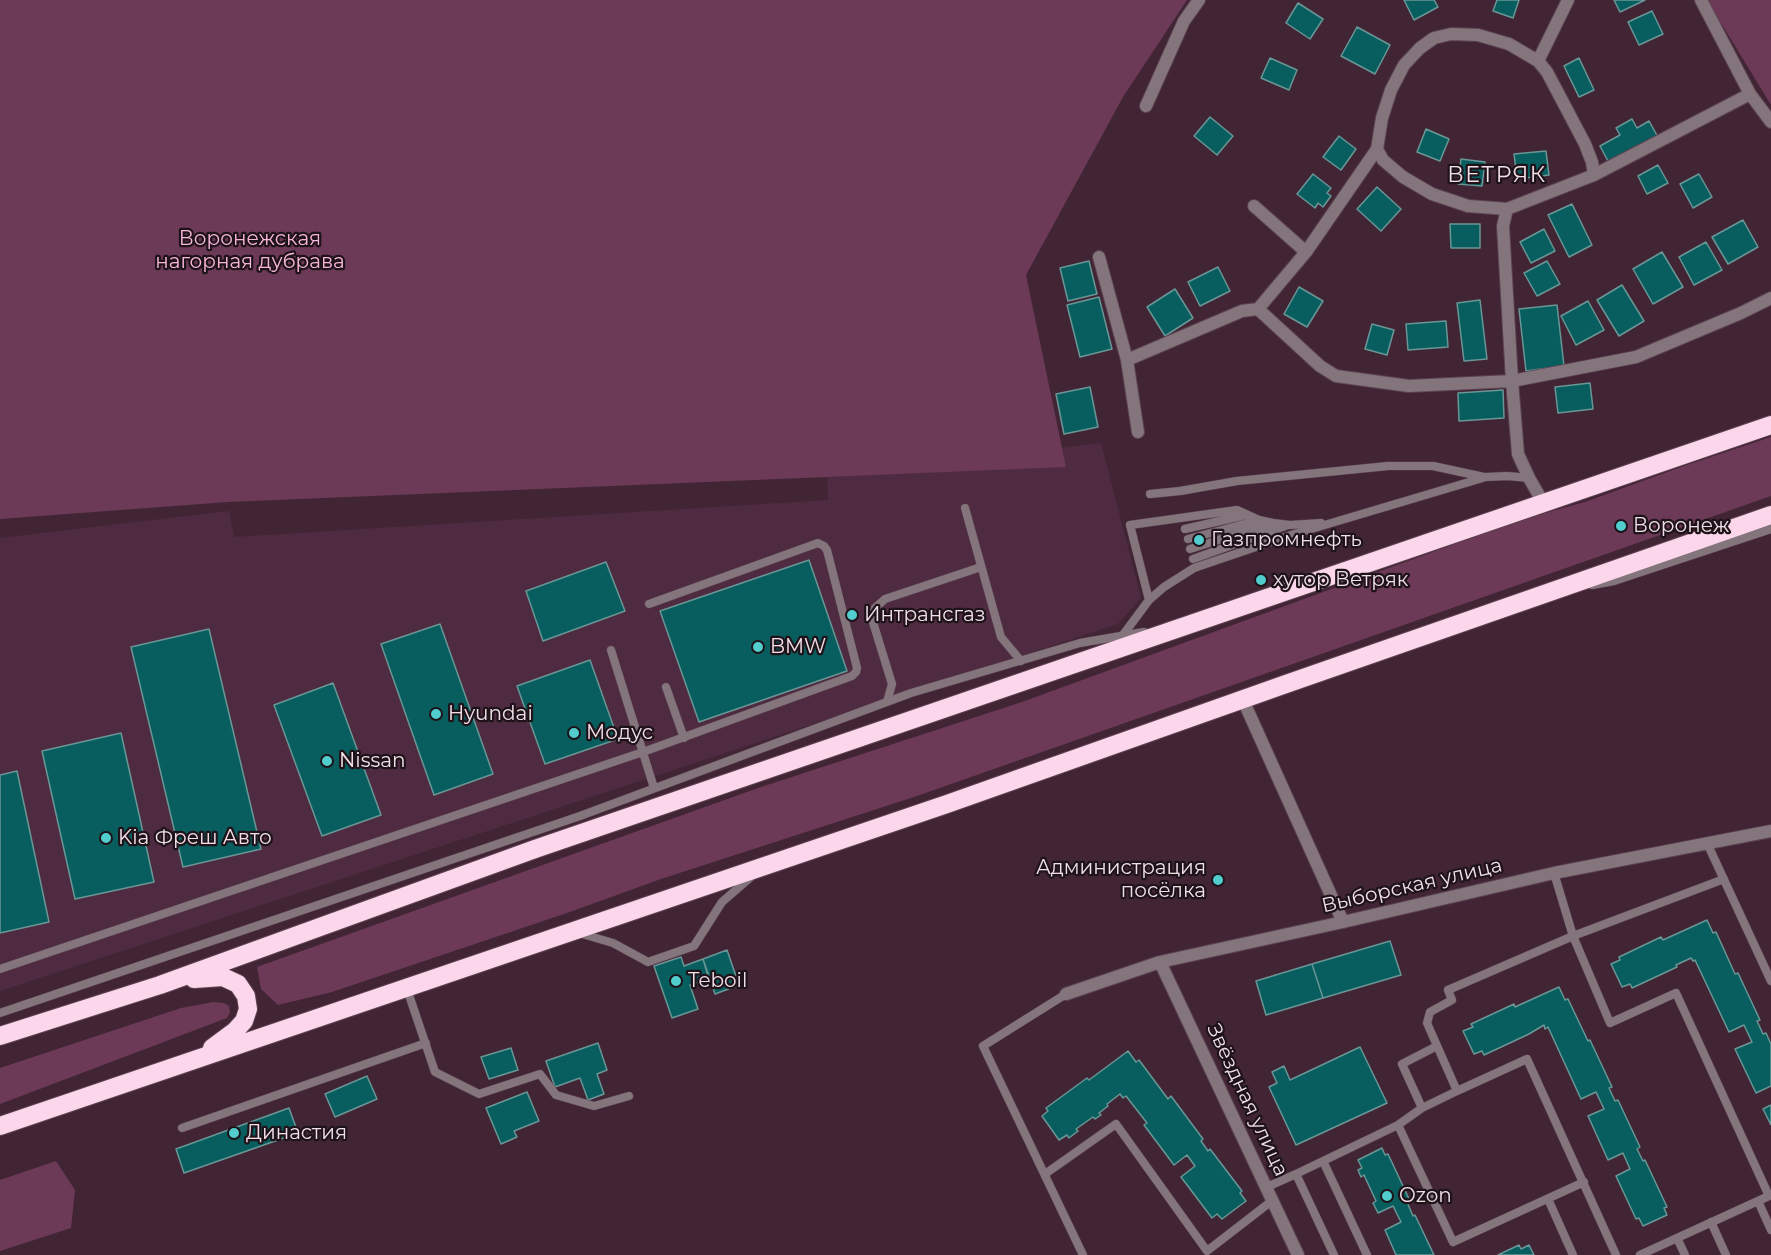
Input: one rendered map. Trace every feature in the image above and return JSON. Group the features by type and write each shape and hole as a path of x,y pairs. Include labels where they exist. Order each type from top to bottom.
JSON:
{"highway":[{"path":"0,1036 160,985 535,849 1771,425"},
{"path":"0,1126 947,804 1771,515"},
{"path":"160,985 223,977 238,984 246,996 248,1009 244,1021 235,1031 196,1059"}],"street":[{"path":"1146,106 1184,21 1200,0"},
{"path":"1538,61 1568,0"},
{"path":"1701,0 1750,94 1771,122"},
{"path":"1127,360 1242,311 1258,309 1306,252 1377,149 1382,118 1391,90 1404,65 1420,48 1434,38 1451,34 1478,35 1509,44 1538,61 1547,72 1585,144 1594,175"},
{"path":"1377,149 1383,160 1403,177 1432,194 1468,206 1507,209 1594,175 1750,94"},
{"path":"1254,206 1306,252"},
{"path":"1507,209 1503,226 1518,454 1528,478 1544,504"},
{"path":"1099,257 1127,360 1138,432"},
{"path":"1258,309 1320,366 1336,376 1409,386 1512,381 1636,357 1771,298"},
{"path":"1243,700 1343,922"},
{"name":"Выборская улица","path":"1066,994 1160,962 1554,873 1771,831"},
{"name":"Звёздная улица","path":"1160,962 1298,1255"}],"lane":[{"path":"1150,494 1237,481 1388,466 1433,466 1486,477"},
{"path":"1123,635 1149,600 1164,587 1194,568 1291,535 1486,477 1528,478"},
{"path":"965,508 1001,637 1021,661"},
{"path":"1149,600 1130,525 1237,510 1259,520 1273,523 1290,525 1334,522"},
{"path":"1185,529 1246,515"},
{"path":"1181,517 1194,568"},
{"path":"1188,539 1259,520"},
{"path":"1190,549 1273,523"},
{"path":"1193,559 1290,525"},
{"path":"1546,594 1614,581 1771,529"},
{"path":"0,969 684,738 852,676 856,672 857,668 827,550 818,543 649,604"},
{"path":"887,702 892,684 872,619 875,608 885,599 981,567"},
{"path":"0,1013 580,816 887,702 1080,643 1123,635 1178,629"},
{"path":"611,650 654,788"},
{"path":"666,687 684,738"},
{"path":"1707,843 1771,981"},
{"path":"572,930 613,943 648,962 694,946 722,902 761,867"},
{"path":"1554,873 1573,936 1610,1023 1676,993 1770,1196 1642,1255"},
{"path":"1457,1091 1427,1023 1430,1012 1452,1000 1448,990 1573,936 1724,879"},
{"path":"407,987 435,1072 479,1094 540,1074 556,1095 594,1106 629,1096"},
{"path":"1066,994 983,1046 1083,1255"},
{"path":"182,1128 426,1044"},
{"path":"1422,1107 1402,1064 1437,1046"},
{"path":"1267,1187 1398,1125 1422,1107 1527,1059 1617,1255"},
{"path":"1045,1174 1116,1124 1207,1251 1273,1200"},
{"path":"1398,1125 1454,1242 1584,1182"},
{"path":"1323,1161 1367,1255"},
{"path":"1296,1174 1334,1255"},
{"path":"1548,1198 1573,1255"},
{"path":"1758,1201 1771,1230"},
{"path":"1712,1222 1726,1255"},
{"path":"1677,1238 1685,1255"}],"shaded area":[{"path":"1101,443 1141,598 1118,624 0,991 0,538 229,511 234,537 828,500 827,473"}],"green space":[{"name":"Воронежская нагорная дубрава","path":"0,0 1187,0 1123,97 1026,275 1066,467 228,502 0,519"},
{"path":"1707,0 1771,0 1771,105"},
{"path":"1771,437 1771,496 917,796 661,879 332,992 278,1005 261,989 257,967 761,787 1022,702 1523,519 1585,502"},
{"path":"213,1002 229,1006 230,1013 227,1018 0,1104 0,1068 181,1008"},
{"path":"56,1161 75,1190 71,1228 0,1251 0,1180"}],"building":[{"path":"1404,0 1434,0 1438,7 1414,20"},
{"path":"1497,0 1519,0 1513,18 1493,11"},
{"path":"1614,0 1645,0 1620,12"},
{"path":"1298,3 1323,19 1310,39 1286,23"},
{"path":"1652,11 1663,34 1639,45 1628,22"},
{"path":"1357,27 1390,45 1375,74 1341,56"},
{"path":"1270,58 1297,70 1289,90 1261,78"},
{"path":"1579,58 1594,90 1579,97 1564,66"},
{"path":"1210,117 1233,136 1217,155 1194,136"},
{"path":"1632,119 1637,128 1649,121 1658,137 1609,163 1600,146 1620,135 1616,128"},
{"path":"1426,129 1449,139 1440,161 1417,152"},
{"path":"1339,136 1356,149 1341,170 1323,157"},
{"path":"1546,151 1549,175 1517,179 1514,154"},
{"path":"1461,159 1485,162 1482,186 1458,184"},
{"path":"1658,165 1668,183 1647,194 1638,176"},
{"path":"1313,174 1331,188 1327,193 1331,196 1323,207 1318,203 1315,208 1297,194"},
{"path":"1699,174 1712,197 1693,208 1680,184"},
{"path":"1377,187 1401,209 1381,231 1357,209"},
{"path":"1572,204 1592,245 1569,257 1548,215"},
{"path":"1743,220 1758,247 1728,264 1712,237"},
{"path":"1450,224 1480,224 1480,248 1451,248"},
{"path":"1544,229 1555,251 1531,263 1520,242"},
{"path":"1706,242 1722,270 1694,285 1679,257"},
{"path":"1662,252 1683,287 1653,304 1633,269"},
{"path":"1089,261 1097,294 1068,301 1060,268"},
{"path":"1547,261 1560,284 1537,296 1524,273"},
{"path":"1218,267 1230,291 1200,306 1188,282"},
{"path":"1622,285 1644,321 1619,336 1597,300"},
{"path":"1299,287 1323,301 1307,327 1284,314"},
{"path":"1175,289 1193,318 1165,336 1147,307"},
{"path":"1099,297 1112,349 1080,357 1067,305"},
{"path":"1480,300 1487,359 1464,361 1457,303"},
{"path":"1588,301 1604,330 1576,345 1561,316"},
{"path":"1557,305 1564,366 1526,371 1519,309"},
{"path":"1446,321 1448,347 1408,350 1406,324"},
{"path":"1372,324 1394,330 1387,355 1365,349"},
{"path":"1590,383 1593,409 1558,413 1555,387"},
{"path":"1090,387 1098,427 1064,434 1056,394"},
{"path":"1503,390 1504,418 1459,421 1458,393"},
{"path":"809,560 847,671 699,722 660,611"},
{"path":"606,562 625,611 543,641 526,591"},
{"path":"440,624 493,774 434,795 381,644"},
{"path":"209,629 261,849 183,867 131,647"},
{"path":"590,660 618,739 545,764 517,686"},
{"path":"333,683 381,815 322,836 274,705"},
{"path":"121,733 154,882 75,899 42,751"},
{"path":"17,771 49,922 0,933 0,775"},
{"path":"1707,920 1713,933 1716,932 1735,974 1738,973 1760,1020 1757,1021 1763,1034 1766,1033 1771,1044 1771,1086 1756,1093 1735,1049 1752,1042 1744,1025 1729,1032 1695,960 1691,958 1632,988 1630,984 1622,987 1611,964 1620,960 1619,957 1661,937 1663,940"},
{"path":"1390,941 1401,975 1323,998 1312,964"},
{"path":"727,950 739,985 715,994 703,959"},
{"path":"681,957 684,966 703,959 709,979 690,985 698,1009 672,1018 654,966"},
{"path":"1312,964 1323,998 1266,1015 1256,981"},
{"path":"1559,987 1565,1000 1568,999 1588,1041 1590,1040 1612,1087 1609,1088 1615,1101 1618,1100 1640,1147 1637,1149 1643,1161 1645,1160 1667,1207 1664,1208 1667,1215 1643,1226 1639,1218 1636,1219 1616,1176 1630,1169 1623,1153 1608,1160 1588,1116 1604,1109 1596,1092 1581,1099 1548,1027 1545,1029 1544,1025 1484,1055 1482,1051 1474,1054 1463,1031 1473,1027 1471,1024 1514,1004 1515,1007"},
{"path":"598,1043 607,1070 597,1074 604,1094 588,1100 580,1078 555,1087 546,1061"},
{"path":"1360,1047 1387,1103 1296,1145 1269,1087 1277,1083 1272,1072 1284,1066 1290,1080"},
{"path":"511,1048 518,1070 489,1079 481,1057"},
{"path":"1128,1051 1136,1062 1139,1060 1168,1099 1171,1096 1203,1139 1201,1141 1208,1151 1210,1149 1242,1191 1240,1193 1246,1201 1222,1219 1217,1214 1212,1218 1181,1177 1195,1166 1187,1155 1174,1165 1144,1125 1147,1123 1126,1096 1123,1098 1120,1094 1107,1104 1108,1106 1099,1113 1101,1115 1095,1119 1093,1117 1076,1129 1078,1131 1069,1138 1067,1135 1059,1140 1042,1116 1048,1111 1046,1108"},
{"path":"367,1076 377,1099 335,1117 325,1094"},
{"path":"527,1092 539,1121 514,1131 517,1137 501,1144 486,1108"},
{"path":"1771,1105 1771,1125 1763,1109"},
{"path":"289,1108 298,1133 184,1173 176,1149"},
{"path":"1382,1148 1385,1155 1388,1154 1410,1201 1407,1202 1413,1216 1415,1215 1434,1255 1396,1255 1385,1230 1401,1222 1393,1206 1378,1213 1373,1203 1376,1201 1364,1175 1361,1177 1358,1170 1362,1168 1358,1160"},
{"path":"1519,1245 1521,1249 1529,1245 1534,1255 1498,1255"}],"place":[{"name":"Воронеж","path":"1621,526"},
{"name":"Газпромнефть","path":"1199,540"},
{"name":"хутор Ветряк","path":"1261,580"},
{"name":"Интрансгаз","path":"852,615"},
{"name":"BMW","path":"758,647"},
{"name":"Hyundai","path":"436,714"},
{"name":"Модус","path":"574,733"},
{"name":"Nissan","path":"327,761"},
{"name":"Kia Фреш Авто","path":"106,838"},
{"name":"Администрация посёлка","path":"1218,880"},
{"name":"Teboil","path":"676,981"},
{"name":"Династия","path":"234,1133"},
{"name":"Ozon","path":"1387,1196"}],"district":[{"name":"ВЕТРЯК","path":"1497,176"}]}
